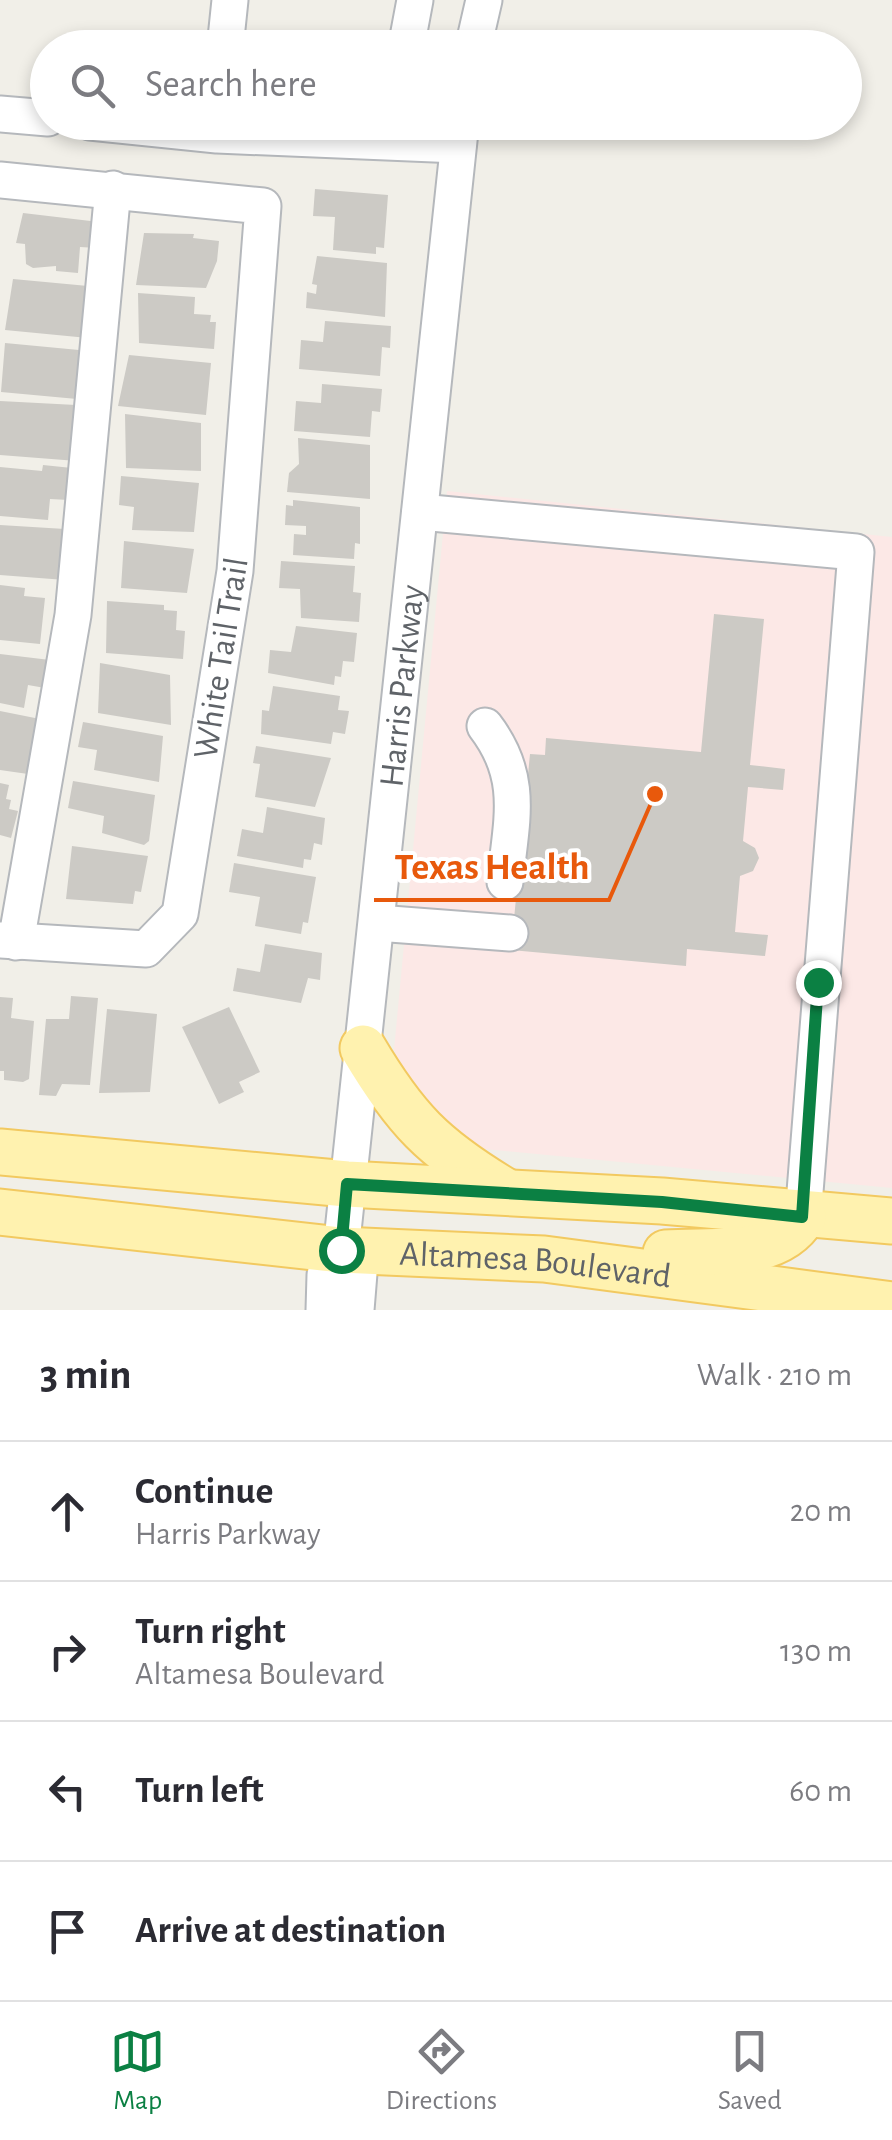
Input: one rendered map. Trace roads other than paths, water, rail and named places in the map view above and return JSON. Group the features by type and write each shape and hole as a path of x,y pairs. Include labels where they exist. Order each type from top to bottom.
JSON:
{"main road":[{"path":"362,1048 404,1114 432,1142 506,1192"},
{"name":"Altamesa Boulevard","path":"0,1152 347,1184 662,1202 892,1222"},
{"name":"Altamesa Boulevard","path":"0,1212 341,1250 611,1267 787,1300 892,1305"},
{"path":"611,1267 639,1256 773,1245 792,1234 802,1217"},
{"path":"787,1300 801,1261 824,1246 892,1247"}],"street":[{"path":"227,30 230,0"},
{"path":"409,30 415,0"},
{"path":"477,30 484,0"},
{"path":"0,114 30,116"},
{"name":"Harris Parkway","path":"324,1310 325,1274 341,1250 458,140"},
{"path":"0,180 113,189 73,615 8,941"},
{"name":"White Tail Trail","path":"8,941 146,948 180,914 235,571 263,206 113,189"},
{"path":"420,512 856,552 802,1217"},
{"path":"485,726 502,748 514,780 505,882"},
{"path":"377,923 510,933"},
{"name":"Harris Parkway","path":"341,1250 359,1273 356,1310"}],"place":[{"name":"Texas Health","path":"655,794"}]}
